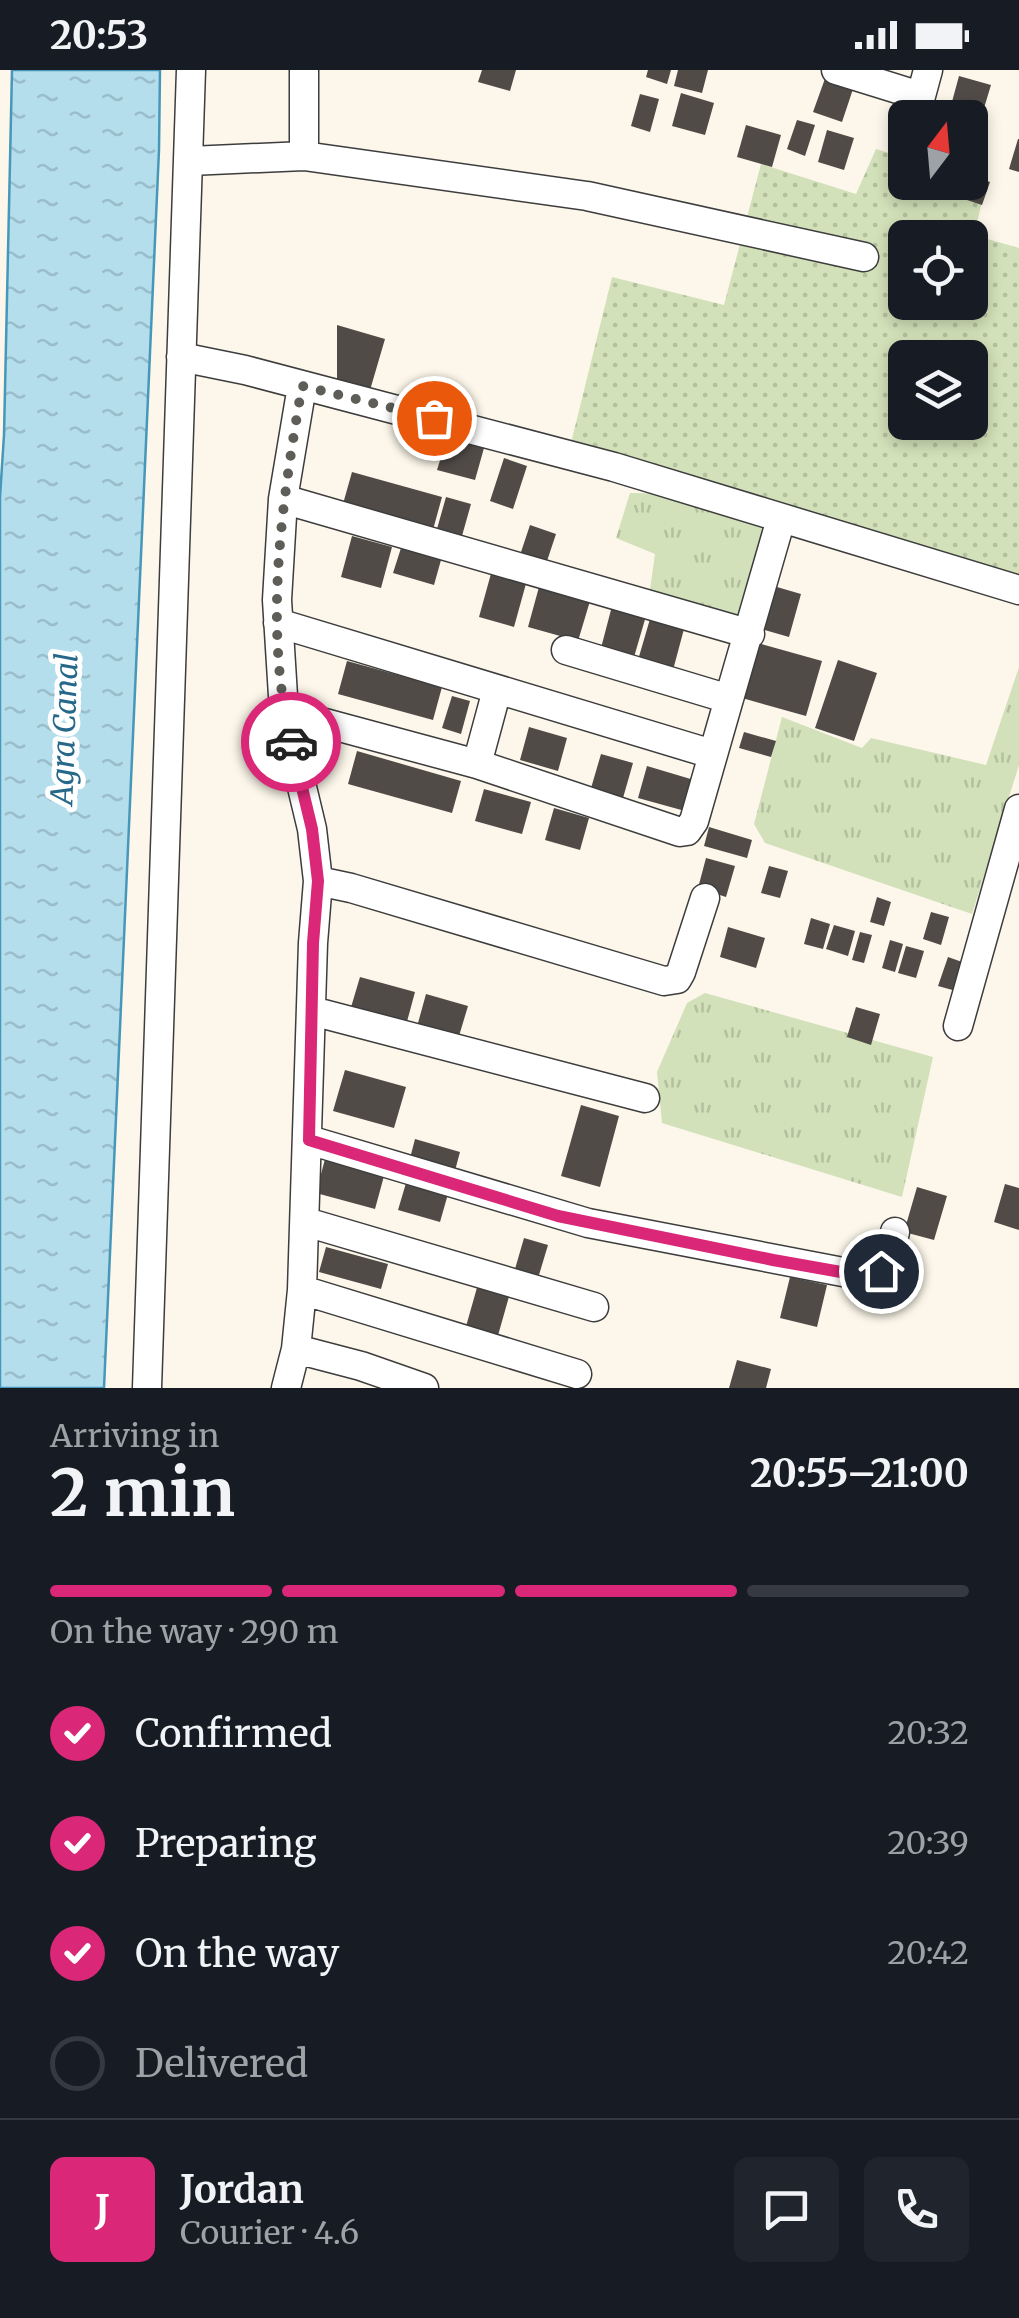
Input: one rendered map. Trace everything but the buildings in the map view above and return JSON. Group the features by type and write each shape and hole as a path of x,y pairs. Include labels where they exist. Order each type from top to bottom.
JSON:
{"street":[{"path":"146,1388 191,70"},
{"path":"304,70 304,156"},
{"path":"836,70 921,94"},
{"path":"190,162 304,156 587,196 864,257"},
{"path":"182,357 614,467 1019,590"},
{"path":"286,1388 296,1350 302,1290 318,881 312,829 284,712 276,566 302,386"},
{"path":"283,499 750,634"},
{"path":"284,712 476,764 680,832 687,830 694,821 781,519"},
{"path":"278,623 712,754"},
{"path":"566,650 729,699"},
{"path":"476,764 497,690"},
{"path":"958,1026 1019,809"},
{"path":"318,881 664,981 677,979 682,972 706,898"},
{"path":"312,1012 645,1098"},
{"path":"309,1140 558,1216 869,1277 877,1275 885,1265 896,1232"},
{"path":"306,1222 594,1306"},
{"path":"302,1290 577,1374"},
{"path":"296,1350 362,1366 424,1388"}],"green space":[{"path":"876,149 888,153 888,200 982,200 978,220 888,220 888,320 988,320 988,239 1019,248 1019,583 570,447 612,277 724,305 761,164 856,194"},
{"path":"630,493 689,494 775,528 745,634 649,597 655,554 616,538"},
{"path":"1019,667 1019,765 972,914 765,843 754,824 782,717 862,748 871,738 986,765"},
{"path":"705,993 933,1057 902,1197 662,1123 657,1072 687,1003"}],"water":[{"name":"Agra Canal","path":"12,70 160,70 104,1388 0,1388 0,497"}],"way so far":[{"path":"291,742 284,712 276,566 302,386 434,418"}],"route":[{"path":"291,742 312,829 318,881 309,1140 588,1223 869,1277 881,1271"}]}
